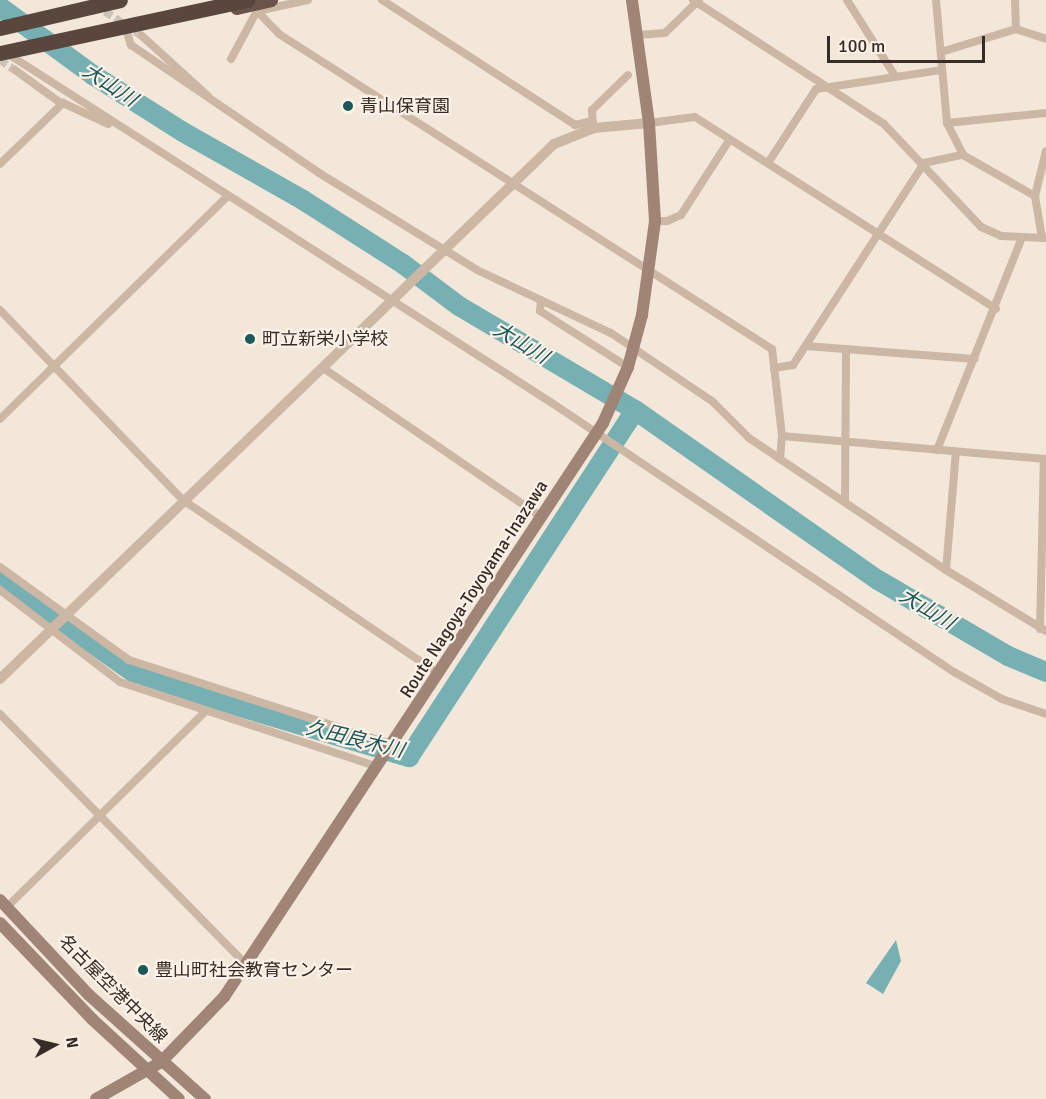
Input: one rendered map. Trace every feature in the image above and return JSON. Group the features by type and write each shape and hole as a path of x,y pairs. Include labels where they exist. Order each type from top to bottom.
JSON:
{"highway":[{"path":"0,27 72,5 107,0"},
{"path":"0,27 120,0"},
{"path":"7,54 271,0"},
{"path":"7,54 252,5"}],"main road":[{"name":"Route Nagoya-Toyoyama-Inazawa","path":"96,1099 161,1062 224,997 543,518 601,439 603,423 627,369 633,348 651,271 656,221 649,123 633,0"},
{"name":"名古屋空港中央線","path":"3,903 89,995 161,1062 205,1099"},
{"name":"名古屋空港中央線","path":"0,923 146,1072 179,1099"}],"street":[{"path":"252,5 308,0"},
{"path":"382,0 575,125 649,123 695,117 996,309"},
{"path":"847,0 895,76"},
{"path":"936,0 941,52 940,70 947,123 963,155 1035,196"},
{"path":"1015,0 1017,28"},
{"path":"637,35 665,33 696,1 830,86 884,124 924,163 981,227 1022,238 1044,238 1035,196 1046,151"},
{"path":"231,59 252,5"},
{"path":"252,5 279,34 772,348 782,436 780,459"},
{"path":"941,52 1017,28 1046,39"},
{"path":"126,29 131,45 216,105 396,223 483,273 633,348 712,401 749,438 946,570 1043,630"},
{"path":"142,36 191,77 216,105"},
{"path":"7,54 390,302 486,360 601,439 954,672 1002,699 1046,714"},
{"path":"15,70 62,104 115,125"},
{"path":"768,163 816,89 940,70"},
{"path":"593,124 592,110 628,75"},
{"path":"0,164 62,104"},
{"path":"947,123 1046,113"},
{"path":"0,679 183,500 323,368 511,183 554,144 593,124"},
{"path":"656,221 667,221 681,215 730,139"},
{"path":"774,368 793,364 924,163 963,155"},
{"path":"0,419 228,196"},
{"path":"938,450 996,309 1022,238"},
{"path":"541,300 540,311 627,369"},
{"path":"0,310 183,500 439,674"},
{"path":"806,346 974,359"},
{"path":"844,500 846,350"},
{"path":"323,368 543,518"},
{"path":"782,436 1045,459 1043,630"},
{"path":"946,570 956,452"},
{"path":"0,567 129,660 392,745"},
{"path":"0,590 120,682 378,767"},
{"path":"3,903 100,816 206,711"},
{"path":"0,714 246,964"}],"water":[{"path":"896,940 901,961 883,994 866,983"}],"waterway":[{"name":"大山川","path":"0,7 93,75 183,132 303,200 403,264 459,306 635,410 878,580 1008,656 1046,672"},
{"name":"久田良木川","path":"0,578 140,677 409,757 635,410"}],"tunnel":[{"path":"95,5 142,36"},
{"path":"0,60 15,70"}],"place":[{"name":"青山保育園","path":"348,106"},
{"name":"町立新栄小学校","path":"250,339"},
{"name":"豊山町社会教育センター","path":"143,970"}]}
